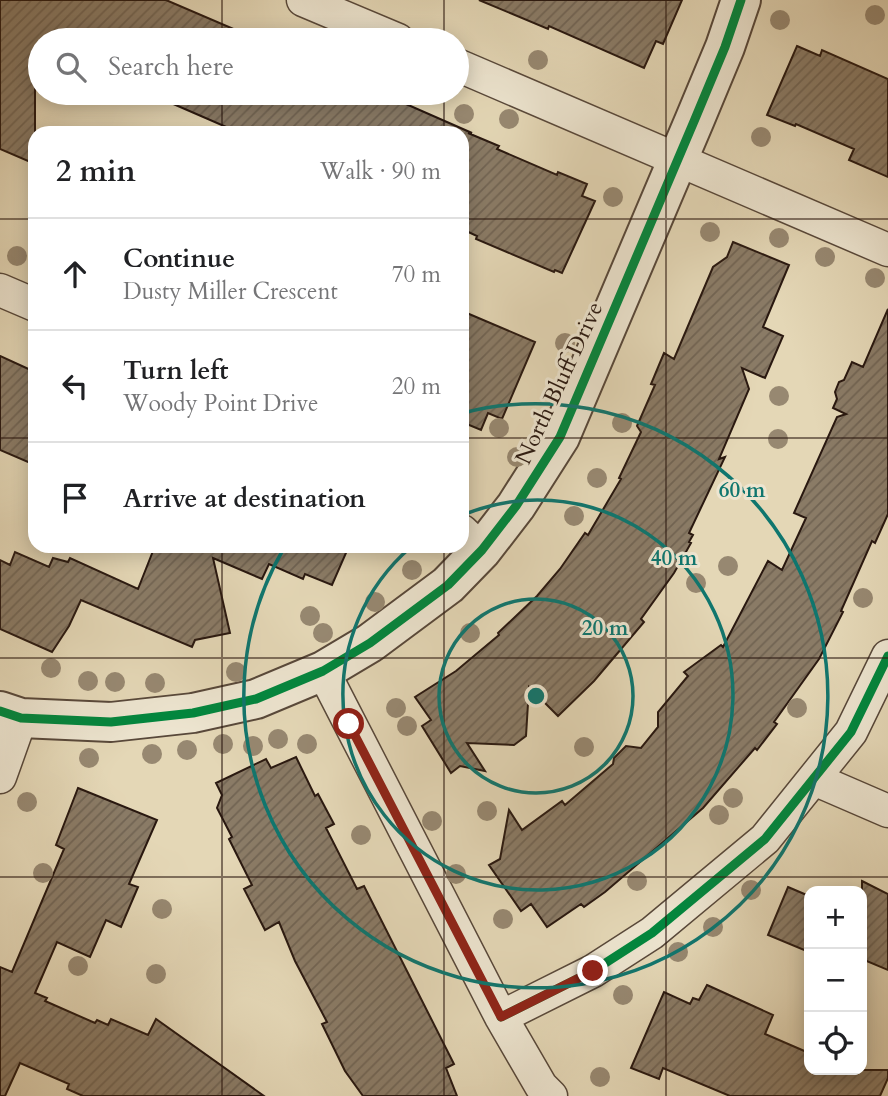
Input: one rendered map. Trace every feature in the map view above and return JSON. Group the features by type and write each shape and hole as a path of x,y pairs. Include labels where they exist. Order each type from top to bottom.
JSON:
{"street":[{"path":"303,0 370,28"},
{"name":"North Bluff Drive","path":"472,541 532,485 560,437 725,47 741,0"},
{"path":"469,70 888,250"},
{"path":"0,290 28,302"},
{"name":"North Bluff Drive","path":"10,715 111,722 192,713 256,699 290,687 370,643 410,615 448,585 465,553"},
{"path":"501,1017 593,971 652,933 765,839 850,732 888,656"},
{"path":"323,671 501,1017 541,1086 551,1096"},
{"path":"0,777 10,715"},
{"path":"814,779 888,811"}],"building":[{"path":"0,0 166,0 231,28 28,28 28,105 35,105 35,126 28,126 28,161 0,149"},
{"path":"479,0 682,0 663,44 656,41 644,68 549,26 548,29"},
{"path":"797,46 820,56 822,50 888,79 888,177 849,160 854,149 796,124 795,126 767,115"},
{"path":"176,105 408,105 456,126 224,126"},
{"path":"469,133 499,146 497,149 557,175 558,172 587,184 582,196 595,201 562,273 476,239 477,236 469,232"},
{"path":"733,242 789,265 763,327 783,336 765,378 742,368 749,389 719,459 725,457 689,533 693,535 689,542 691,543 674,573 641,619 644,622 594,681 558,716 529,687 526,736 514,745 467,743 485,771 460,766 451,773 422,726 431,720 415,697 456,671 499,635 560,569 585,533 588,535 621,479 619,478 641,432 637,426 655,385 651,384 664,353 674,359 713,267 727,257"},
{"path":"888,309 888,514 875,543 872,541 841,611 843,612 819,659 757,750 755,748 703,808 605,892 584,907 581,904 547,927 531,904 521,911 489,865 500,859 509,810 522,830 562,801 565,805 613,764 614,758 626,746 641,748 658,727 658,712 688,676 684,672 721,645 723,647 768,561 782,570 806,518 794,513 837,417 846,414 833,408 839,382 844,380 852,362 863,367"},
{"path":"469,314 535,342 502,419 488,413 481,430 469,425"},
{"path":"0,356 28,369 28,462 0,450"},
{"path":"15,552 49,567 53,558 68,562 70,558 138,589 152,553 346,553 332,585 305,574 303,579 269,564 262,579 213,558 230,633 195,640 192,647 81,600 69,626 52,652 0,629 0,560 10,565"},
{"path":"296,757 315,796 318,794 334,824 326,828 357,889 364,886 454,1064 446,1068 457,1096 363,1096 345,1071 322,1024 327,1022 295,961 279,922 265,930 244,889 252,885 217,808 222,795 216,783 266,759 271,768"},
{"path":"78,788 157,820 129,884 138,887 121,927 106,920 90,957 57,942 35,993 47,998 45,1001 95,1023 97,1020 108,1025 111,1019 148,1035 156,1019 264,1096 83,1096 67,1089 69,1084 20,1063 5,1096 0,1096 0,967 12,972 64,849 56,845"},
{"path":"862,881 888,894 888,970 867,961 867,886 862,886"},
{"path":"788,887 804,894 804,950 768,935"},
{"path":"707,985 773,1015 765,1034 804,1051 804,1075 867,1075 867,1070 888,1070 888,1078 880,1096 730,1096 663,1068 659,1079 631,1068 664,992 690,1004 693,998 699,1000"}],"cycle path":[{"path":"0,711 21,718 111,722 193,713 256,699 323,671 370,643 448,585 482,550 516,506 560,437 725,47 741,0"},
{"path":"501,1017 593,971 652,933 765,839 851,732 888,656"}],"route":[{"path":"349,724 501,1017 593,971"}]}
